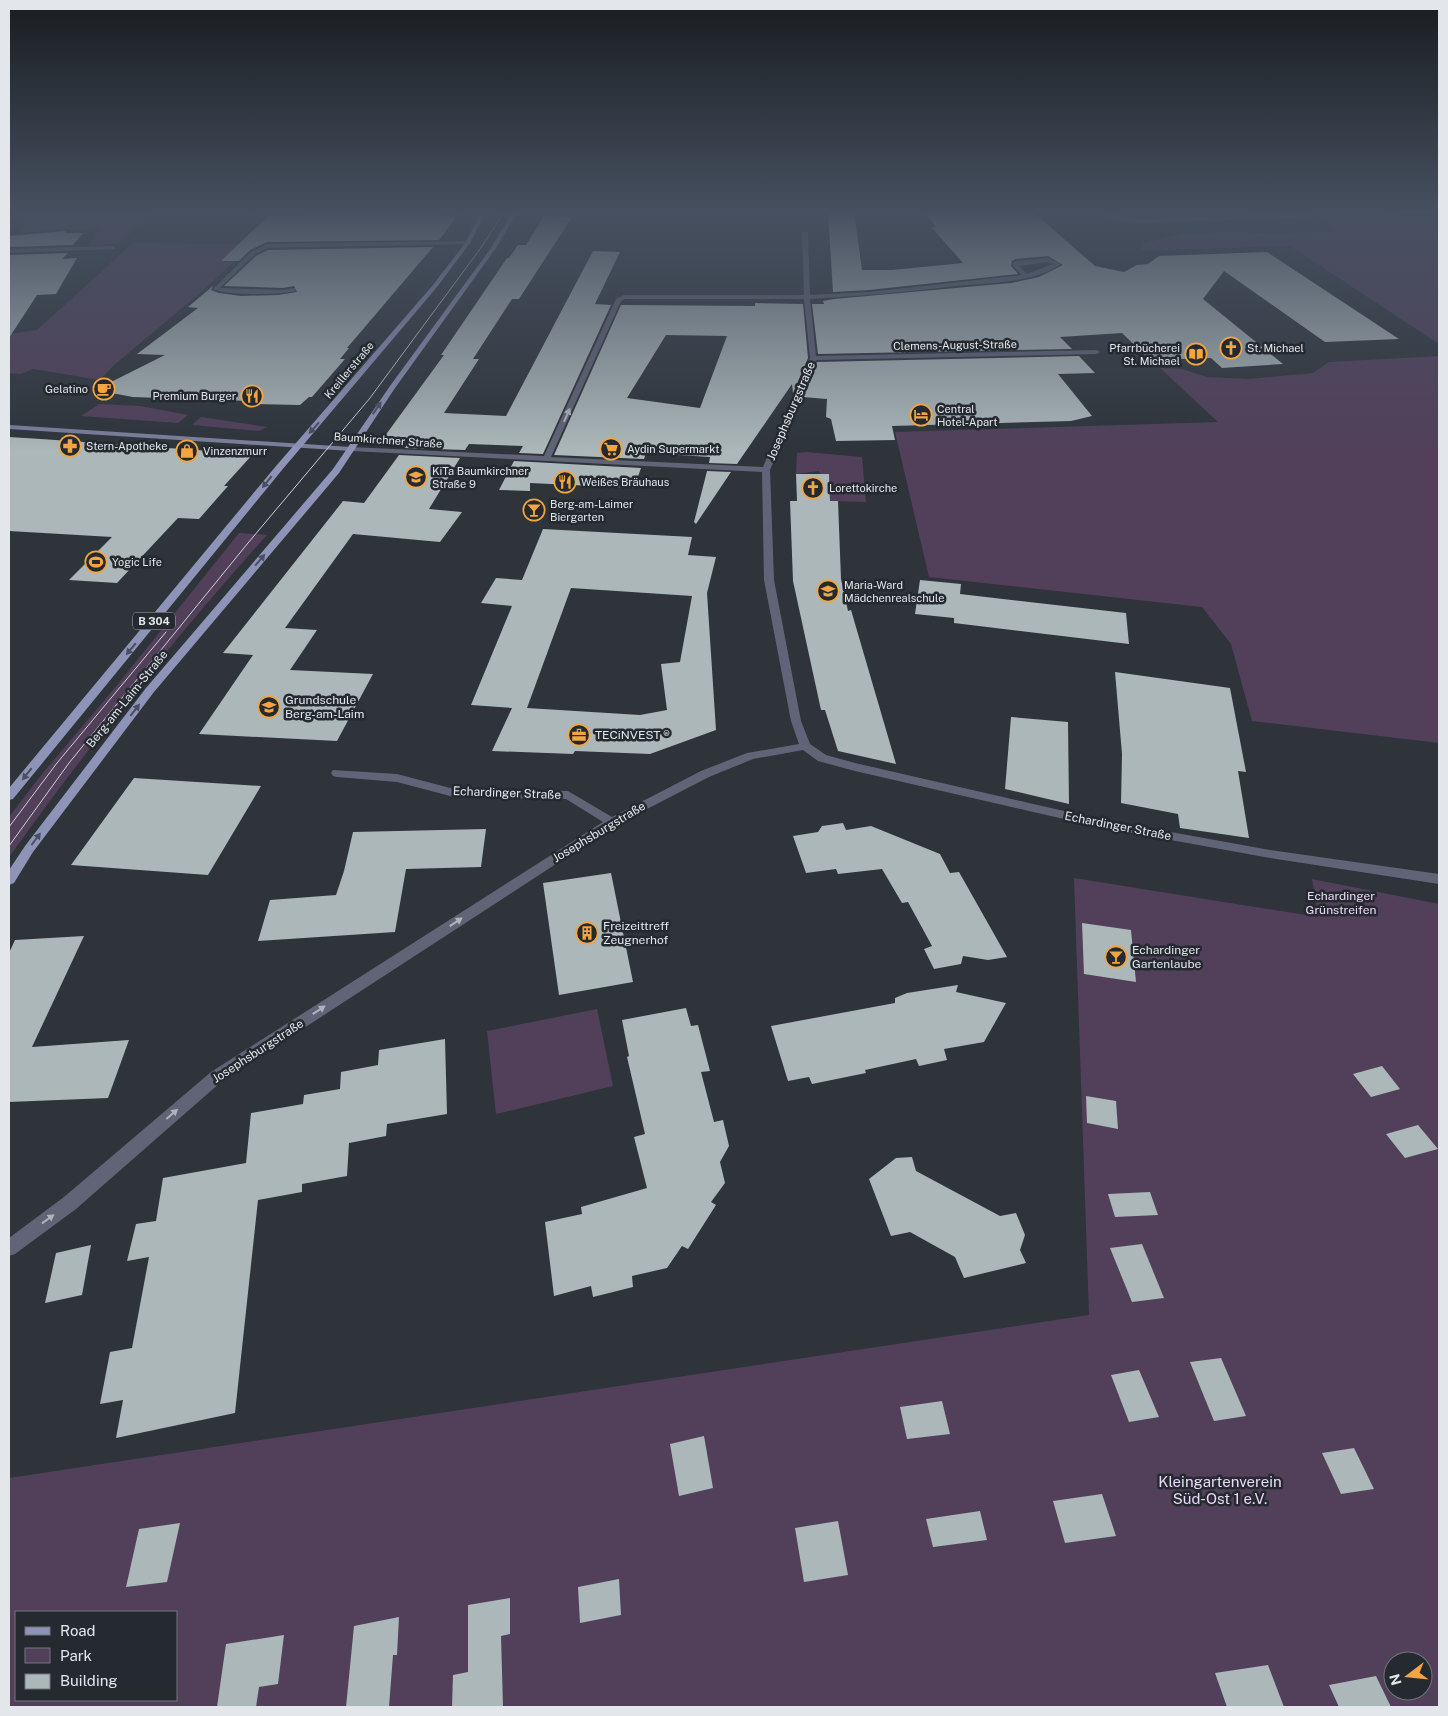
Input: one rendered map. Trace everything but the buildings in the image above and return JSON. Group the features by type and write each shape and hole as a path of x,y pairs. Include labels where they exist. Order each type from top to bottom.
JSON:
{"main road":[{"name":"Kreillerstraße","path":"298,445 431,291"},
{"path":"351,449 397,379 461,291"},
{"name":"Baumkirchner Straße","path":"9,426 351,449"},
{"name":"B 304","path":"9,796 298,445"},
{"name":"Berg-am-Laim-Straße","path":"9,880 29,849 139,704 336,470 351,449"}],"street":[{"path":"230,291 288,291"},
{"name":"Josephsburgstraße","path":"9,1248 70,1203 216,1077 612,822 714,770 751,756 805,746 796,721 768,580 766,470 814,358 807,291"},
{"path":"546,460 618,300 624,297 807,297 894,291"},
{"name":"Clemens-August-Straße","path":"814,358 1097,352"},
{"name":"Baumkirchner Straße","path":"351,449 766,470"},
{"name":"Echardinger Straße","path":"805,746 822,758 1099,824 1270,854 1439,879"},
{"name":"Echardinger Straße","path":"337,773 397,778 454,793 568,795 612,822"}],"green space":[{"path":"80,291 202,291 114,365 100,380 33,369 21,374 9,373 9,334 37,330"},
{"path":"1359,291 1439,291 1439,344"},
{"path":"1439,356 1439,743 1252,721 1231,644 1202,607 929,577 895,432 1218,422 1160,368 1182,369 1207,377 1249,379 1313,373 1329,362"},
{"path":"99,404 140,406 188,415 178,423 81,416"},
{"path":"201,417 267,427 259,431 192,425"},
{"path":"806,452 862,457 866,502 830,501 829,474 820,474 819,471 796,474 797,453"},
{"path":"239,533 267,535 199,613 134,693 70,774 9,857 9,817"},
{"name":"Kleingartenverein Süd-Ost 1 e.V.","path":"1074,878 1318,917 1312,879 1439,904 1439,1707 9,1707 9,1478 1089,1315"},
{"path":"597,1009 613,1086 496,1114 487,1031"}],"tram line":[{"path":"9,846 69,763 248,543 370,398 449,291"},
{"path":"9,827 57,763 166,632"}],"place":[{"name":"St. Michael","path":"1231,348"},
{"name":"Pfarrbücherei St. Michael","path":"1196,354"},
{"name":"Gelatino","path":"104,389"},
{"name":"Premium Burger","path":"252,396"},
{"name":"Central Hotel-Apart","path":"921,415"},
{"name":"Stern-Apotheke","path":"70,446"},
{"name":"Aydin Supermarkt","path":"611,449"},
{"name":"Vinzenzmurr","path":"187,451"},
{"name":"KiTa Baumkirchner Straße 9","path":"416,477"},
{"name":"Weißes Bräuhaus","path":"565,482"},
{"name":"Lorettokirche","path":"813,488"},
{"name":"Berg-am-Laimer Biergarten","path":"534,510"},
{"name":"Yogic Life","path":"96,562"},
{"name":"Maria-Ward Mädchenrealschule","path":"828,591"},
{"name":"Grundschule Berg-am-Laim","path":"269,707"},
{"name":"TECiNVEST ®","path":"579,735"},
{"name":"Freizeittreff Zeugnerhof","path":"587,933"},
{"name":"Echardinger Gartenlaube","path":"1116,957"}],"park label":[{"name":"Echardinger Grünstreifen","path":"1341,903"}]}
